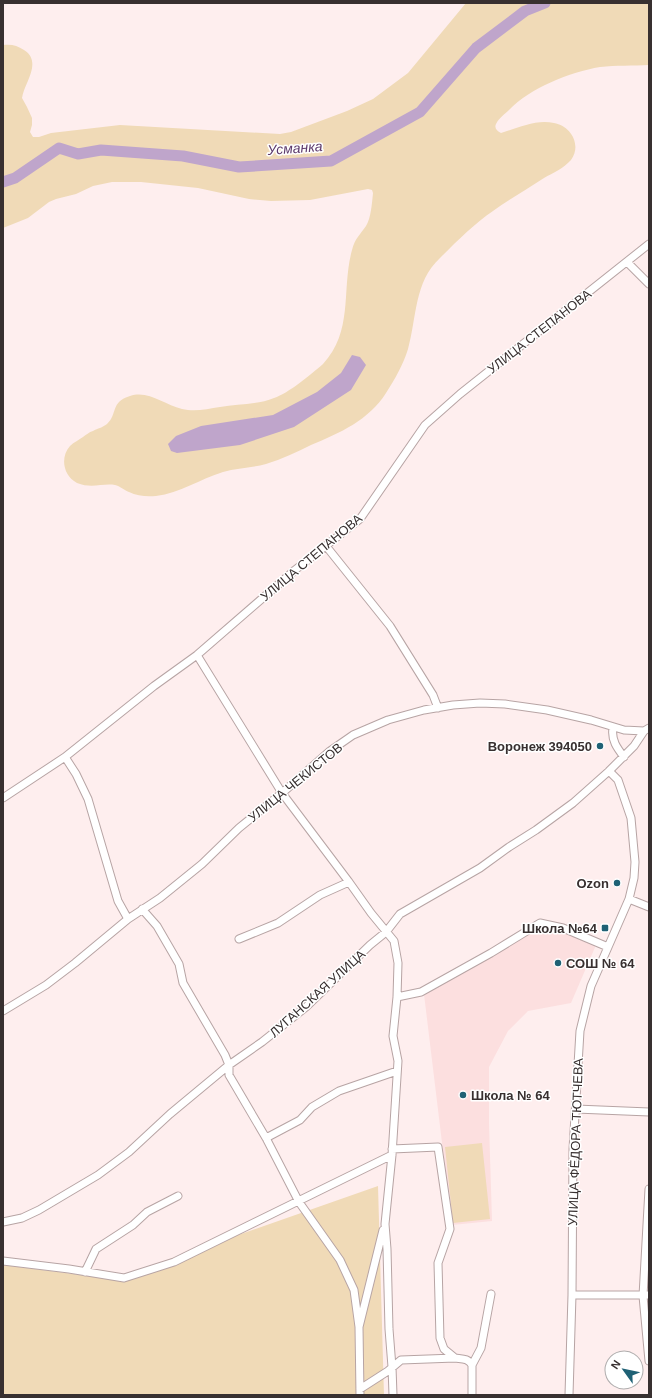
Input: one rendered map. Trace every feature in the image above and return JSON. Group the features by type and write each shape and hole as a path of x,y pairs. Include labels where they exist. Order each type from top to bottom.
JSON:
{"street":[{"name":"УЛИЦА СТЕПАНОВА","path":"3,798 65,757 154,686 196,655 295,570 360,519 425,425 460,394 649,244"},
{"path":"627,262 649,284"},
{"path":"326,546 390,626 433,695 438,708"},
{"path":"196,655 282,793 394,941 398,963 397,997 393,1036 398,1061 398,1071 392,1152 385,1224 359,1327"},
{"name":"УЛИЦА ЧЕКИСТОВ","path":"3,1011 46,985 128,919 160,898 202,864 239,828 330,751 353,735 388,720 453,705 480,703 505,704 547,710 591,720 613,728 624,730 646,730"},
{"path":"613,728 612,734 614,742 624,758"},
{"name":"ЛУГАНСКАЯ УЛИЦА","path":"3,1222 22,1218 39,1210 98,1175 129,1152 170,1114 229,1065 262,1042 306,1007 370,945 386,932 400,914 480,868 573,803 624,758 646,730"},
{"path":"65,757 76,774 88,799 118,901 128,919"},
{"name":"УЛИЦА ФЁДОРА ТЮТЧЕВА","path":"569,1395 572,1295 573,1149 580,1031 591,986 629,899 634,878 635,862 630,818 618,780 609,771"},
{"path":"239,939 278,924 320,895 349,882"},
{"path":"629,899 649,907"},
{"path":"142,909 157,926 179,964 183,983 224,1055 229,1065 229,1075 266,1138 299,1202 340,1260 354,1290 359,1327 360,1392"},
{"path":"397,997 421,992 491,953 540,923 563,928 608,947"},
{"path":"266,1138 300,1120 312,1106 338,1091 398,1071"},
{"path":"576,1109 649,1112"},
{"path":"3,1261 69,1269 124,1278 174,1262 299,1202 392,1152 438,1147 450,1229 438,1263 440,1338 444,1349 455,1358"},
{"path":"649,1189 646,1295 649,1361"},
{"path":"85,1272 96,1249 133,1226 147,1212 178,1196"},
{"path":"385,1224 393,1395"},
{"path":"472,1395 472,1365 481,1348 491,1294"},
{"path":"572,1295 646,1295"},
{"path":"360,1392 388,1371 397,1362 405,1359 455,1358 466,1359 470,1361 472,1365"}],"shaded area":[{"path":"466,3 649,3 649,65 600,67 588,69 564,77 539,88 518,102 502,116 495,127 501,133 541,122 560,125 570,132 573,137 575,142 574,154 571,160 562,168 512,198 479,221 432,267 425,278 421,289 408,349 396,377 371,411 353,425 333,436 278,460 266,464 223,472 182,489 165,494 142,496 115,485 87,486 72,480 64,466 67,450 70,446 90,432 107,424 117,405 130,396 150,396 175,407 192,410 254,403 280,396 323,364 333,351 343,324 347,280 352,250 356,240 368,223 373,193 372,190 368,189 310,200 271,201 249,199 198,188 141,182 112,182 93,186 76,194 56,199 49,202 28,218 3,228 3,45 14,45 21,48 32,60 31,73 22,98 32,118 30,132 33,137 39,137 51,133 120,125 280,134 291,132 347,111 373,99 408,73"},
{"path":"352,355 360,357 366,365 351,390 294,427 240,445 177,453 171,451 168,444 176,436 201,426 273,415 317,392 341,373"},
{"name":"Школа № 64","path":"551,927 596,945 571,1003 528,1011 508,1031 489,1067 492,1221 452,1225 424,994 528,934"},
{"path":"482,1143 490,1219 453,1223 445,1147"},
{"path":"378,1186 384,1395 3,1395 3,1265 113,1279"}],"waterway":[{"name":"Усманка","path":"3,182 15,178 59,148 78,154 101,150 183,156 239,167 331,161 420,112 476,48 525,11 545,3"}],"place":[{"name":"Воронеж 394050","path":"600,746"},
{"name":"Ozon","path":"617,883"},
{"name":"Школа №64","path":"605,928"},
{"name":"СОШ № 64","path":"558,963"},
{"name":"Школа № 64","path":"463,1095"}]}
